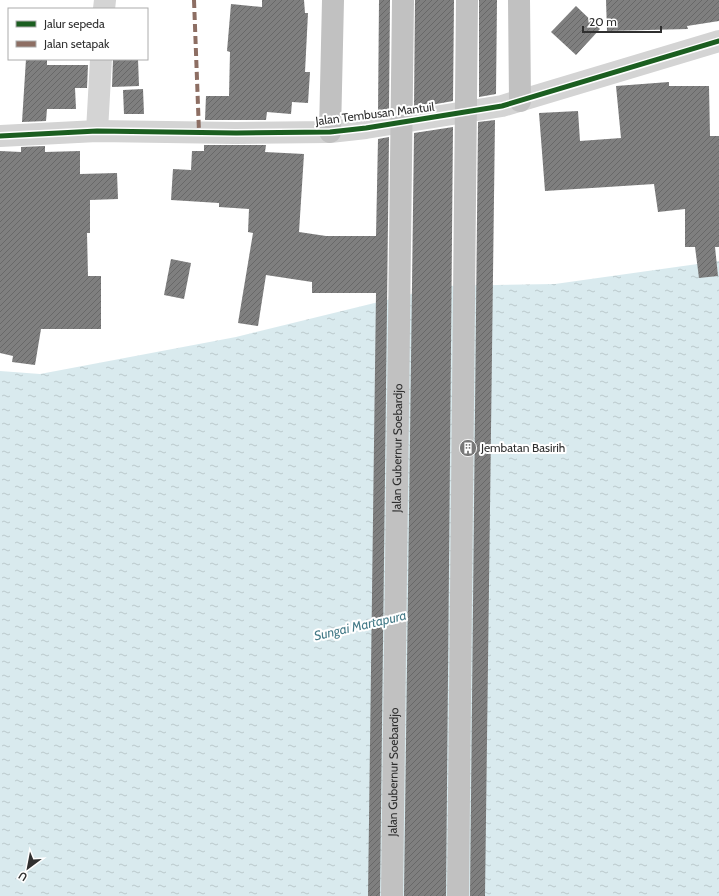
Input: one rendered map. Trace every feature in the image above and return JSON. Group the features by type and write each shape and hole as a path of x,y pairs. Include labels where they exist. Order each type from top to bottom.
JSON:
{"highway":[{"path":"330,132 333,0"},
{"name":"Jalan Gubernur Soebardjo","path":"392,896 403,0"},
{"path":"458,896 467,0"},
{"path":"520,0 520,101"}],"street":[{"name":"Jalan Tembusan Mantuil","path":"0,136 97,131 236,133 330,132 502,106 719,41"},
{"path":"97,131 101,60"}],"water":[{"name":"Sungai Martapura","path":"719,261 719,896 0,896 0,371 40,374 236,337 444,286 555,284"}],"building":[{"path":"262,0 304,0 305,13 308,13 305,72 310,72 308,103 292,102 291,114 267,112 266,120 205,120 206,96 229,96 230,52 227,51 231,4 262,7"},
{"path":"379,0 390,0 389,112 378,113"},
{"path":"415,0 454,0 453,101 414,108"},
{"path":"479,0 497,0 496,94 479,97"},
{"path":"606,0 719,0 719,21 687,26 688,29 607,31"},
{"path":"576,6 600,29 576,55 551,32"},
{"path":"26,60 47,60 47,65 88,65 87,88 75,88 76,109 47,109 46,121 22,122"},
{"path":"113,60 138,60 139,86 112,87"},
{"path":"669,82 669,86 709,86 710,136 719,136 719,247 715,247 718,276 699,278 695,247 685,247 685,209 658,212 654,184 545,191 539,113 578,111 580,141 621,138 616,86"},
{"path":"143,89 144,114 124,114 123,90"},
{"path":"495,120 485,896 470,896 478,122"},
{"path":"453,127 446,896 404,896 414,133"},
{"path":"389,137 380,896 368,896 376,293 312,293 312,282 266,275 258,326 238,323 253,233 248,232 249,209 219,207 219,203 171,200 173,169 191,170 192,151 204,151 204,145 266,145 265,152 304,154 299,232 326,236 376,236 378,139"},
{"path":"45,146 45,152 80,151 80,174 117,173 118,199 90,200 90,233 87,233 88,276 101,276 101,329 41,329 35,365 12,362 13,356 0,353 0,151 21,152 21,147"},
{"path":"171,259 191,263 184,299 164,295"}],"marked path":[{"path":"194,0 199,132"}],"cycle path":[{"path":"0,136 97,131 236,133 330,132 366,128 502,106 719,41"}],"place":[{"name":"Jembatan Basirih","path":"468,448"}]}
